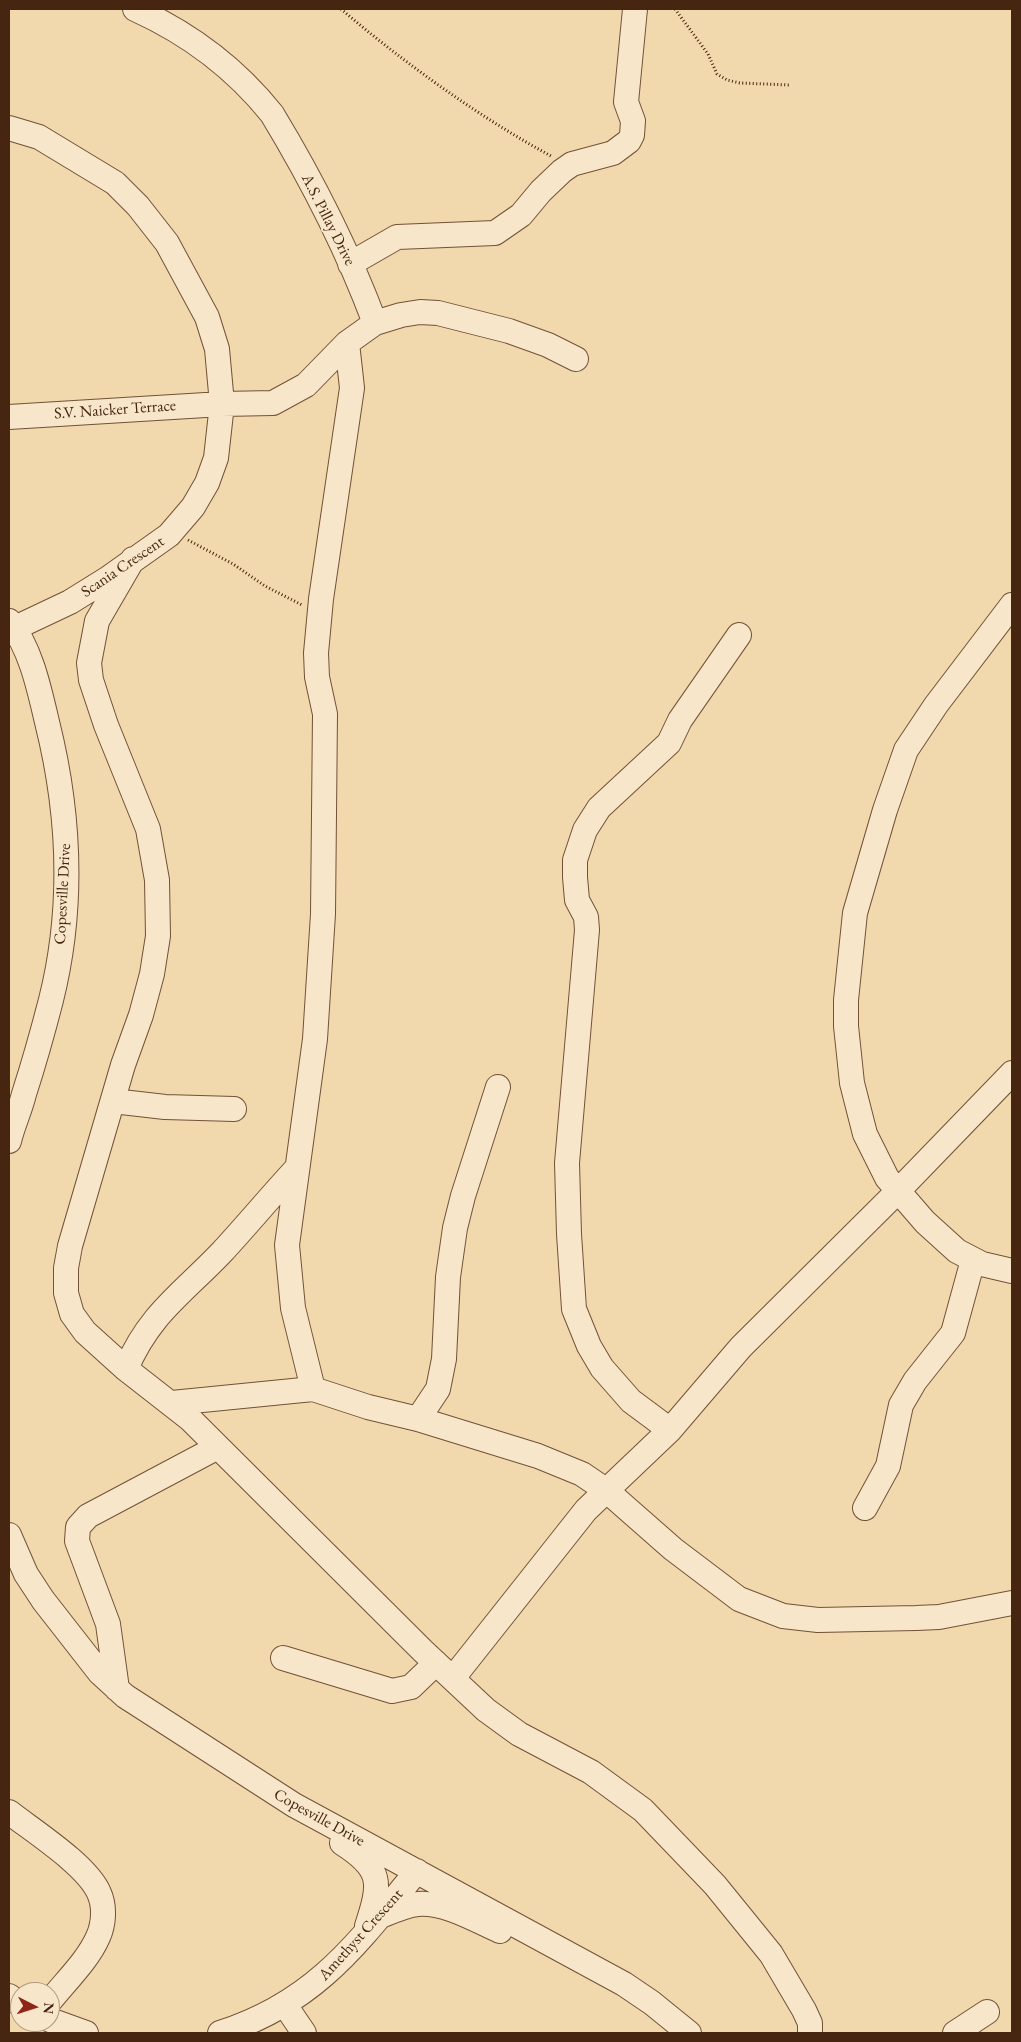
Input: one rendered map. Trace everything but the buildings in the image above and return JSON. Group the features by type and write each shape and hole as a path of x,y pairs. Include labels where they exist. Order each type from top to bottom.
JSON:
{"street":[{"name":"A.S. Pillay Drive","path":"135,9 184,34 217,59 258,97 288,141 350,264 375,323"},
{"path":"350,264 397,237 495,232 521,216 541,191 569,166 613,153 629,141 633,130 633,121 626,102 635,9"},
{"name":"Scania Crescent","path":"9,128 39,137 115,183 138,206 167,243 207,316 217,349 222,404 216,458 207,484 193,507 172,531 107,579 70,602 12,624"},
{"path":"222,404 273,403 287,397 306,385 347,343 375,323 401,315 420,312 438,313 509,331 548,345 576,359"},
{"path":"313,1389 300,1343 289,1278 288,1245 296,1169 315,1039 323,914 325,714 317,677 316,653 352,388 347,343"},
{"name":"S.V. Naicker Terrace","path":"9,417 222,404"},
{"path":"133,559 97,621 89,663 91,680 106,725 148,829 154,854 158,936 152,974 70,1246 66,1268 66,1293 72,1314 85,1332 126,1369 172,1403 444,1671 504,1724 591,1772 643,1810 715,1886 771,1954 804,2010 810,2024 810,2033"},
{"path":"1012,605 936,705 906,750 885,810 855,914 846,1000 847,1050 852,1083 865,1134 882,1171 897,1192 944,1242 973,1260 1012,1271"},
{"name":"Copesville Drive","path":"9,1139 40,1038 60,955 68,862 63,794 50,733 36,677 12,624"},
{"path":"670,1430 631,1400 602,1368 589,1346 574,1309 567,1163 587,930 586,917 577,900 576,860 584,830 599,808 669,743 680,720 739,635"},
{"path":"9,1088 40,1038"},
{"path":"283,1658 392,1691 411,1687 444,1671 586,1510 670,1430 741,1347 897,1192 1012,1074"},
{"path":"418,1418 432,1401 440,1382 444,1360 448,1277 455,1228 463,1196 498,1087"},
{"path":"113,1101 165,1107 234,1109"},
{"path":"126,1369 138,1341 150,1324 224,1249 296,1169"},
{"path":"864,1508 888,1466 901,1405 915,1381 953,1332 973,1260"},
{"path":"172,1403 313,1389 368,1407 418,1418 562,1465 582,1474 607,1491 674,1549 722,1587 739,1599 769,1613 818,1620 916,1618 939,1617 1012,1603"},
{"path":"117,1689 112,1640 102,1605 77,1541 78,1527 88,1516 218,1447"},
{"name":"Copesville Drive","path":"9,1535 26,1574 42,1600 94,1666 117,1689 153,1716 265,1788 569,1952 638,1994 689,2033"},
{"path":"265,1788 293,1812 365,1860 372,1869 377,1888 365,1935"},
{"path":"9,1812 84,1872 98,1891 102,1901 102,1923 98,1936 91,1949 60,1988"},
{"name":"Amethyst Crescent","path":"220,2033 263,2018 318,1982 365,1935 418,1871"},
{"path":"381,1916 418,1904 438,1906 510,1935 569,1952"},
{"path":"285,2005 304,2033"},
{"path":"955,2033 987,2012"},
{"path":"60,2024 86,2033"}],"path":[{"path":"341,9 430,78 527,143 569,166"},
{"path":"675,9 708,54 717,74 727,80 740,82 790,85"},
{"path":"172,531 233,564 265,586 310,610 319,622"}]}
